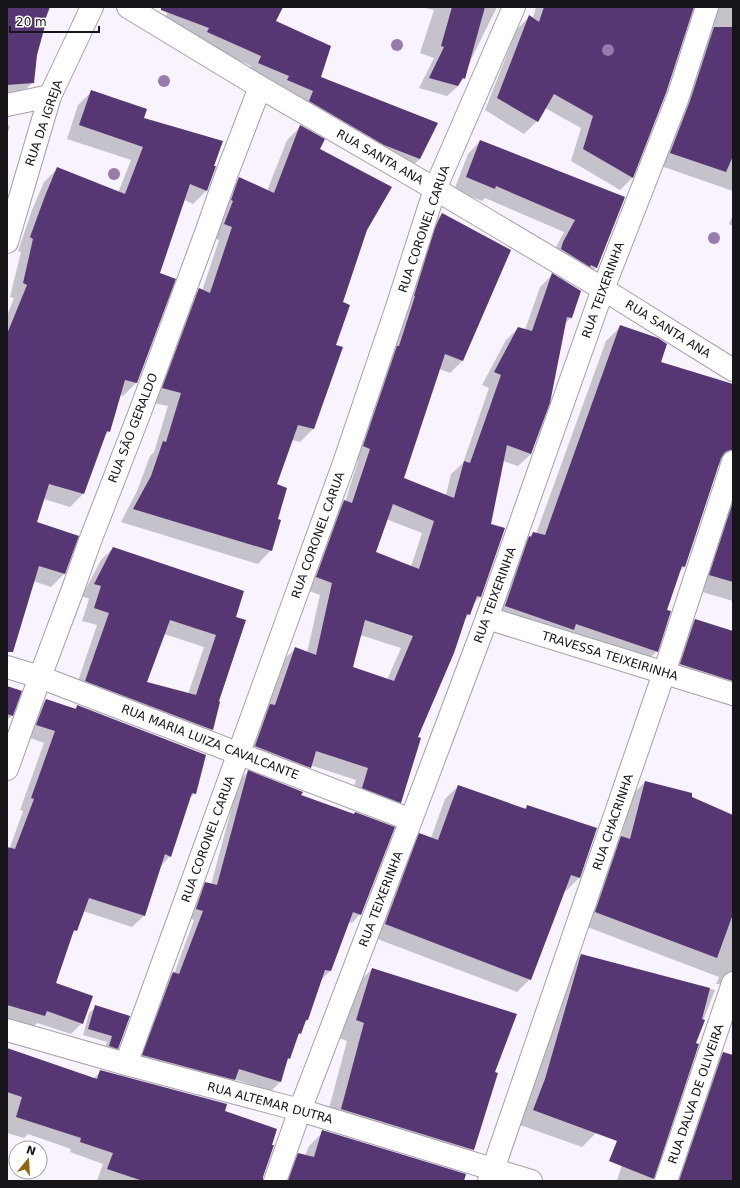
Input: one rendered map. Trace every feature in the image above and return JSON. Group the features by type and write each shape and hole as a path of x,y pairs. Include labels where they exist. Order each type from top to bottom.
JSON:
{"street":[{"name":"RUA DA IGREJA","path":"7,242 50,96 92,7"},
{"name":"RUA SANTA ANA","path":"128,7 260,87 436,189 603,289 733,370"},
{"name":"RUA CORONEL CARUA","path":"126,1064 346,455 436,189 514,7"},
{"name":"RUA TEIXERINHA","path":"275,1181 300,1110 487,618 603,289 678,97 707,7"},
{"name":"RUA SÃO GERALDO","path":"7,769 90,541 140,412 207,230 226,173 260,87"},
{"path":"7,105 50,96"},
{"name":"RUA CHACRINHA","path":"491,1175 664,673 733,462"},
{"name":"TRAVESSA TEIXEIRINHA","path":"487,618 733,694"},
{"name":"RUA MARIA LUIZA CAVALCANTE","path":"7,667 40,677 411,820"},
{"name":"RUA DALVA DE OLIVEIRA","path":"666,1181 733,983"},
{"name":"RUA ALTEMAR DUTRA","path":"7,1030 126,1064 300,1110 491,1175 531,1181"}],"building":[{"path":"7,7 50,7 43,25 45,26 37,55 34,83 7,85"},
{"path":"161,7 283,7 276,21 331,46 321,77 438,123 420,159 384,145 309,101 313,91 287,80 289,76 258,63 261,56 207,32 209,28 161,10"},
{"path":"452,7 485,7 465,79 463,78 458,86 429,78 444,47 441,46"},
{"path":"544,7 694,7 666,93 633,178 583,149 593,116 554,94 538,122 497,98 529,15 539,22"},
{"path":"714,27 733,27 733,156 726,172 670,153 690,101"},
{"path":"91,90 147,109 144,118 223,141 207,191 190,184 160,273 176,279 137,383 125,380 110,432 107,431 84,494 49,484 37,522 79,536 65,574 39,566 13,652 7,652 7,334 27,285 23,283 33,239 30,237 57,167 125,194 143,147 79,125"},
{"path":"300,125 325,139 320,149 392,187 367,230 343,302 350,305 336,345 343,347 314,429 298,425 277,484 287,488 278,519 281,520 272,551 133,509 151,476 163,441 166,442 181,393 162,388 199,288 210,293 232,227 224,224 233,201 231,200 239,177 274,193"},
{"path":"480,140 625,197 597,268 591,265 590,267 561,249 563,242 575,220 496,186 495,189 466,177"},
{"path":"442,213 511,250 463,361 445,354 404,478 454,498 464,461 470,463 501,375 494,372 518,327 532,331 552,273 581,291 572,318 567,317 550,403 531,454 507,445 491,524 505,528 481,597 477,596 470,615 467,614 454,653 418,737 421,738 401,803 362,788 368,768 316,751 311,768 255,746 270,704 275,705 295,647 316,655 332,583 316,577 344,500 352,503 370,449 363,446 397,346 399,346 435,228","holes":["393,504 434,521 419,569 376,552","365,620 413,636 394,681 353,667"]},
{"path":"620,325 658,338 667,344 661,362 733,384 733,450 725,452 721,458 685,567 682,566 667,610 671,611 658,652 576,624 574,630 505,606 529,536 531,537 533,532 545,535"},
{"path":"733,502 733,582 709,575"},
{"path":"113,547 244,591 236,617 246,620 219,701 213,730 85,681 109,613 94,608 101,586 94,584","holes":["170,620 216,635 196,695 147,682"]},
{"path":"695,619 733,631 733,681 680,664"},
{"path":"7,686 22,691 13,716 7,714"},
{"path":"46,699 76,709 77,705 206,755 196,794 192,793 171,857 165,854 145,916 89,898 77,931 74,930 56,983 93,996 83,1024 47,1011 45,1016 7,1005 7,847 15,849 34,799 31,798 55,731 36,725"},
{"path":"248,770 303,792 301,795 354,814 355,812 395,827 361,915 353,912 331,971 325,970 308,1020 306,1020 301,1034 299,1033 290,1059 288,1058 281,1082 239,1069 235,1080 142,1055 173,972 179,974 203,911 196,909 205,882 217,885"},
{"path":"645,781 692,793 692,797 733,815 733,914 717,958 595,912 621,836 630,839"},
{"path":"458,785 526,809 527,805 597,828 580,878 571,875 531,980 385,924 419,833 438,840"},
{"path":"581,954 710,988 702,1019 705,1020 696,1043 699,1044 654,1179 609,1161 617,1141 533,1110 545,1079"},
{"path":"372,968 517,1014 495,1072 498,1073 474,1150 341,1109 364,1023 356,1020"},
{"path":"95,1005 130,1016 118,1049 109,1046 112,1036 88,1029"},
{"path":"7,1048 97,1079 100,1070 227,1104 225,1111 277,1129 272,1145 274,1145 263,1181 143,1181 107,1169 113,1153 80,1142 81,1138 16,1117 22,1097 7,1092"},
{"path":"723,1052 733,1055 733,1181 679,1181"},
{"path":"322,1130 466,1174 464,1181 288,1181 298,1153 314,1157"}]}
